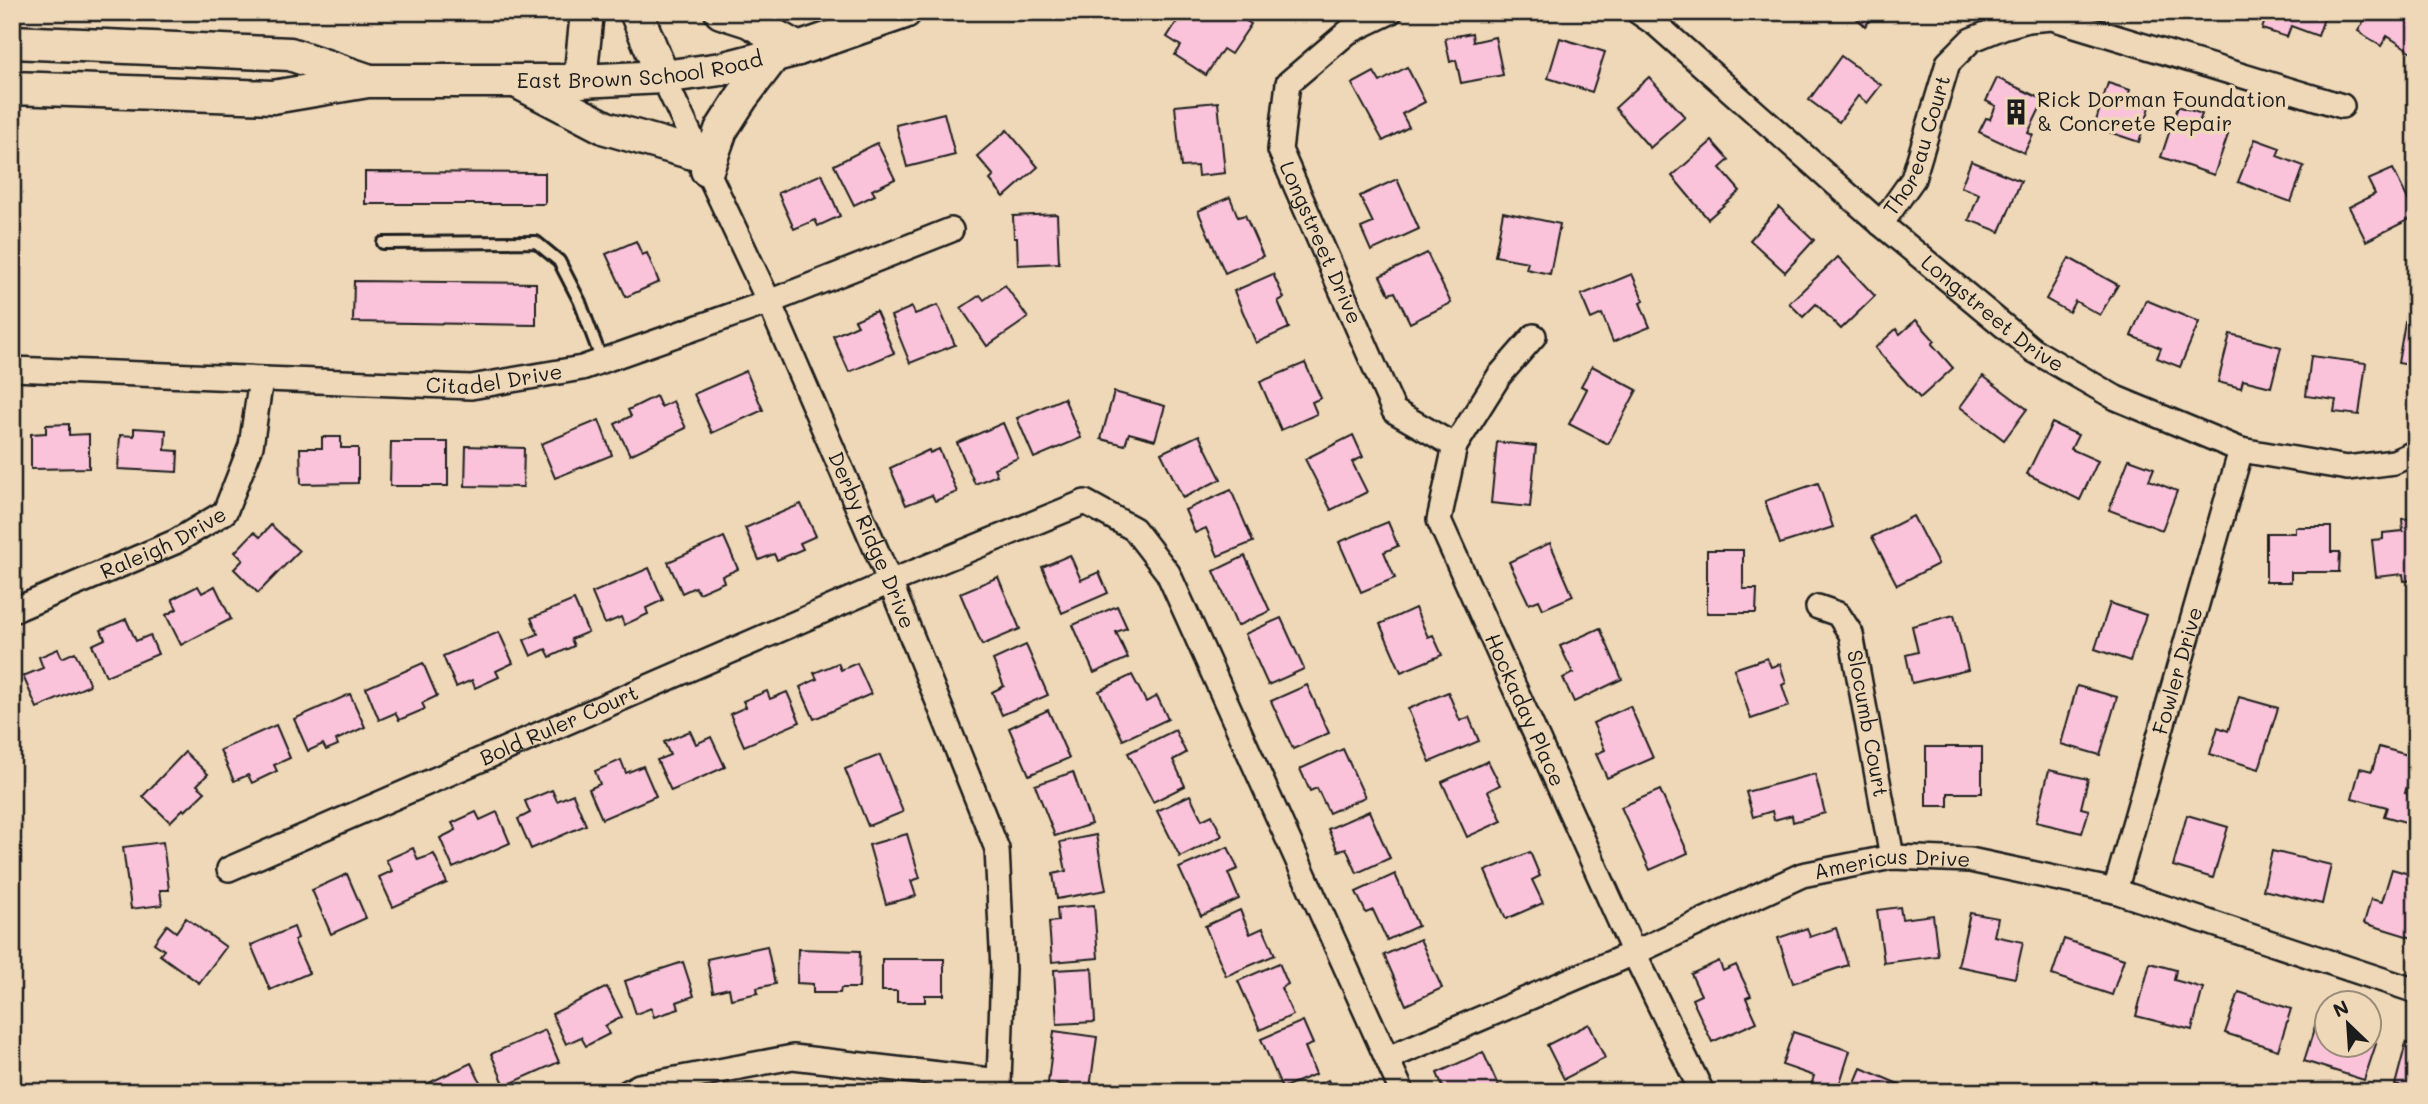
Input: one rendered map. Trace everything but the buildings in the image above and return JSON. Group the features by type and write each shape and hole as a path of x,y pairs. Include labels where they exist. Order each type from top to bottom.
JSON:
{"main road":[{"path":"580,81 587,12"},
{"name":"Derby Ridge Drive","path":"636,12 663,77"},
{"path":"514,80 606,128 703,162 721,130 786,52 749,22 721,12"},
{"name":"East Brown School Road","path":"12,88 273,97 368,81 580,81 663,77 721,69 786,52 905,12"},
{"name":"East Brown School Road","path":"12,42 290,54 368,81"}],"street":[{"name":"Longstreet Drive","path":"1390,12 1348,32 1288,83 1280,150 1394,411 1455,446"},
{"name":"Longstreet Drive","path":"1651,16 1881,224 2033,350 2116,398 2241,450 2347,468 2394,462 2416,452"},
{"name":"Thoreau Court","path":"1881,224 1913,179 1948,63 1972,40 2028,20 2052,18 2342,106"},
{"name":"Derby Ridge Drive","path":"663,77 769,302 890,582 997,849 1003,969 997,1087"},
{"name":"Citadel Drive","path":"12,369 471,387 582,368 769,302 951,230"},
{"name":"Hockaday Place","path":"1534,336 1499,376 1455,446 1439,520 1634,953 1702,1092"},
{"name":"Raleigh Drive","path":"12,611 175,542 225,512 251,446 261,379"},
{"name":"Fowler Drive","path":"2115,891 2241,450"},
{"name":"Bold Ruler Court","path":"229,869 890,582 1085,502 1134,529 1168,573 1388,1058"},
{"name":"Slocumb Court","path":"1818,607 1838,614 1851,634 1892,857"},
{"name":"Americus Drive","path":"1388,1058 1634,953 1802,875 1892,857 1970,860 2115,891 2416,991"},
{"path":"628,1092 639,1086 793,1057 997,1087"},
{"path":"1388,1058 1402,1092"}],"lane":[{"path":"383,243 536,242 559,261 580,302 602,361"}],"place":[{"name":"Rick Dorman Foundation & Concrete Repair","path":"2016,112"}]}
